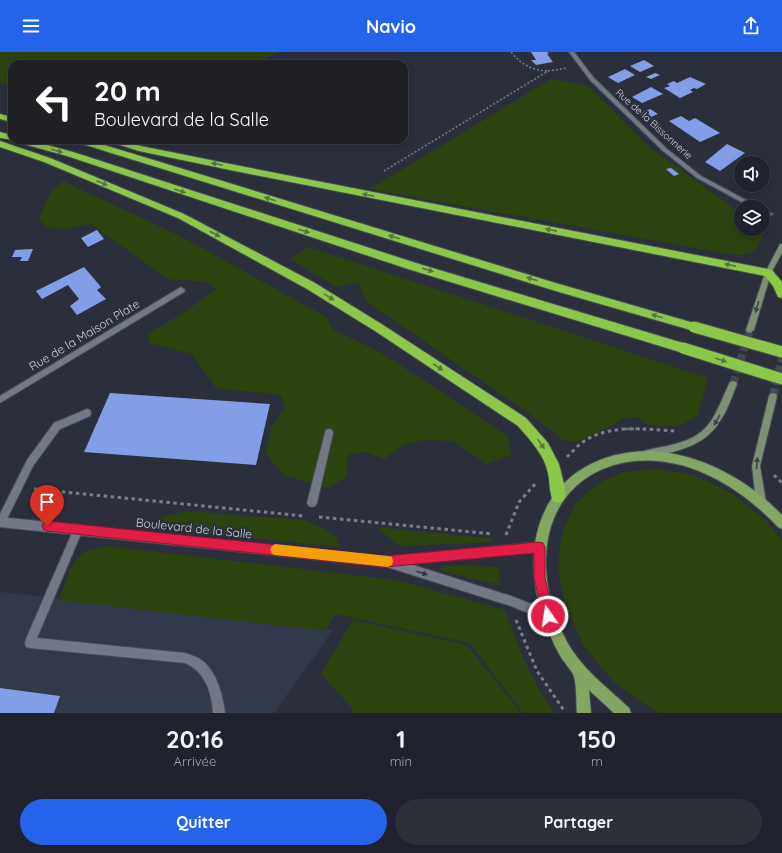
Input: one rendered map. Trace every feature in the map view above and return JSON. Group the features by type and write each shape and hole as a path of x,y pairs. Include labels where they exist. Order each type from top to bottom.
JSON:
{"highway":[{"path":"0,144 47,160 181,216 311,286 379,328 522,422 539,440 552,459 557,476 558,496"},
{"path":"34,144 70,154 412,266 782,379"},
{"path":"92,144 559,288 782,352"},
{"path":"126,144 230,167 768,273 778,284 782,294"}],"main road":[{"path":"750,330 768,273 782,246"},
{"path":"624,713 580,671 561,642 548,616 540,578 539,547 546,519 558,496 581,474 609,460 642,455 682,446 707,432 714,424 722,409 732,384"},
{"path":"761,502 756,466 773,396"},
{"path":"642,455 679,459 718,473 761,502 782,523"},
{"path":"580,671 584,713"}],"street":[{"name":"Rue de la Bissonnerie","path":"572,52 597,84 676,158 699,177 743,200"},
{"name":"Rue de la Maison Plate","path":"0,400 181,290"},
{"path":"0,522 30,463 57,426 87,413"},
{"path":"312,503 329,433"},
{"name":"Boulevard de la Salle","path":"0,522 385,562 511,601 548,616"},
{"path":"78,529 30,643 185,658 198,664 208,676 214,690 219,713"},
{"name":"Boulevard de la Salle","path":"385,562 539,547"}],"path":[{"path":"511,52 524,67 536,71 548,72 581,65"},
{"path":"384,171 548,72"},
{"path":"566,458 584,442 606,432 637,428 676,432"},
{"path":"774,476 782,483"},
{"path":"317,517 506,535 519,502 538,481"},
{"path":"17,488 309,516"},
{"path":"515,618 537,671 565,713"}],"shaded area":[{"path":"0,592 333,630 274,713 0,713"}],"green space":[{"path":"0,52 279,52 262,60 8,60 8,84 0,83"},
{"path":"551,79 587,85 649,147 734,208 734,236 762,236 762,238 756,248 750,253 737,255 728,254 370,189"},
{"path":"63,181 182,237 326,317 334,330 380,352 508,436 511,455 487,464 453,441 424,440 404,445 384,459 366,452 347,454 347,476 328,488 285,476 265,453 272,426 285,408 281,395 216,388 192,354 149,343 148,334 180,315 217,289 207,282 168,279 91,224 64,229 46,227 39,219 51,191"},
{"path":"308,247 708,378 697,416 678,426 649,425 638,417 623,418 605,429 580,441 564,441 530,414 367,302 358,283 336,287 290,259"},
{"path":"656,469 694,475 731,493 766,520 782,541 782,713 660,713 653,710 614,682 584,646 565,606 558,568 562,533 575,504 597,484 624,472"},
{"path":"187,511 304,520 327,530 336,536 339,547 161,528 161,517"},
{"path":"375,527 495,539 493,542 399,546"},
{"path":"106,546 396,580 505,610 522,656 538,688 555,713 523,713 470,643 335,614 325,631 59,600 72,567 80,556 87,551"},
{"path":"442,566 499,567 500,585 446,572 441,569"},
{"path":"353,620 467,645 521,713 352,713 353,709 321,674"}],"building":[{"path":"531,52 547,52 553,62 536,65 531,60 536,60"},
{"path":"644,60 654,66 640,72 630,66"},
{"path":"625,69 635,75 618,83 608,77"},
{"path":"655,73 660,75 651,79 646,77"},
{"path":"690,77 706,84 697,89 694,88 690,90 693,92 680,98 664,88 670,86 667,84 674,81 677,83"},
{"path":"651,87 663,94 642,103 632,97"},
{"path":"650,109 658,114 646,119 639,114"},
{"path":"681,116 689,121 695,118 720,133 700,142 669,121"},
{"path":"727,144 745,153 741,156 734,156 734,161 720,171 705,162"},
{"path":"671,168 679,174 674,176 666,169"},
{"path":"97,230 104,239 88,247 81,238"},
{"path":"33,249 28,261 20,261 22,257 12,257 15,250"},
{"path":"84,267 101,287 97,290 106,299 77,315 70,306 79,299 68,285 42,299 36,291"},
{"path":"110,393 270,404 256,465 84,452"},
{"path":"0,688 60,696 54,713 0,713"}],"tunnel":[{"path":"733,384 750,330"},
{"path":"773,396 782,356"}],"slow traffic":[{"path":"275,550 385,562 388,561"}],"route":[{"path":"47,526 385,562 539,547 540,578 548,616"}]}
